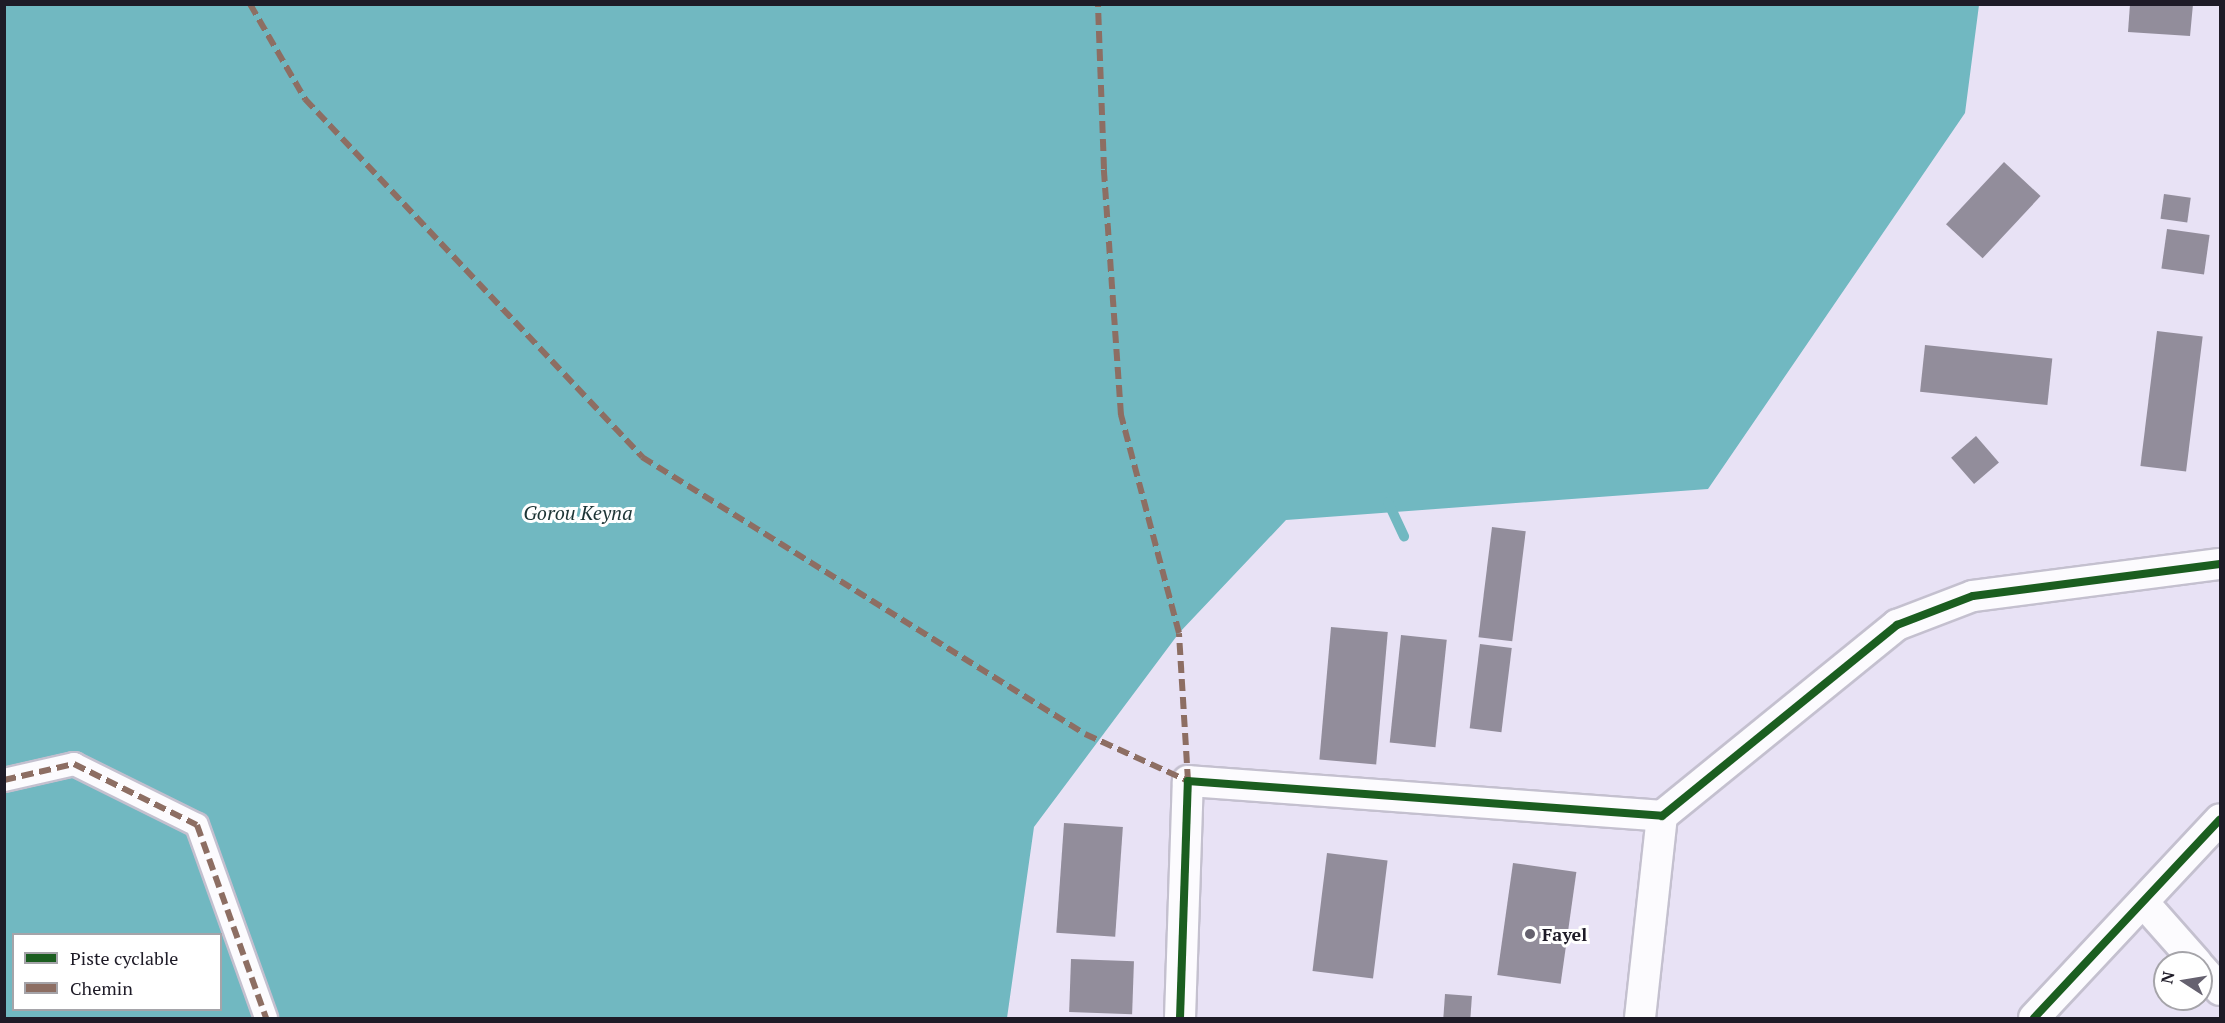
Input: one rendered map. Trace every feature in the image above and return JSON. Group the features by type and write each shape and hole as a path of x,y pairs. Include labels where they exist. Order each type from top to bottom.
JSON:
{"street":[{"path":"1180,1018 1188,781 1662,816 1897,625 1973,596 2220,564"},
{"path":"4,780 74,764 197,825 266,1018"},
{"path":"1640,1018 1662,816"},
{"path":"2034,1018 2220,819"},
{"path":"2143,902 2186,951"}],"water":[{"name":"Gorou Keyna","path":"5,5 1979,5 1965,113 1708,489 1286,520 1179,633 1034,827 1007,1018 5,1018"}],"building":[{"path":"2130,4 2193,4 2190,36 2128,32"},
{"path":"2004,162 2041,196 1983,258 1946,224"},
{"path":"2164,194 2191,198 2187,223 2161,219"},
{"path":"2167,229 2210,235 2204,275 2161,269"},
{"path":"2157,331 2203,337 2186,472 2140,466"},
{"path":"1925,345 2052,358 2047,405 1920,392"},
{"path":"1976,436 1999,462 1974,484 1951,458"},
{"path":"1492,527 1526,531 1512,641 1478,637"},
{"path":"1331,627 1388,632 1376,764 1319,759"},
{"path":"1401,635 1447,640 1435,747 1390,742"},
{"path":"1480,644 1512,648 1501,732 1470,728"},
{"path":"1064,823 1123,827 1115,937 1056,933"},
{"path":"1327,853 1388,860 1373,979 1312,971"},
{"path":"1513,863 1576,872 1561,984 1497,975"},
{"path":"1071,959 1134,961 1132,1014 1069,1012"},
{"path":"1445,994 1472,996 1470,1018 1443,1018"}],"waterway":[{"path":"1388,502 1404,537"}],"marked path":[{"path":"250,4 305,99 642,457 1085,734 1188,781 1179,633 1121,415 1104,169 1098,4"},
{"path":"4,780 74,764 197,825 266,1018"}],"cycle path":[{"path":"1180,1018 1188,781 1662,816 1897,625 1973,596 2220,564"},
{"path":"2034,1018 2220,819"}],"place":[{"name":"Fayel","path":"1530,934"}]}
